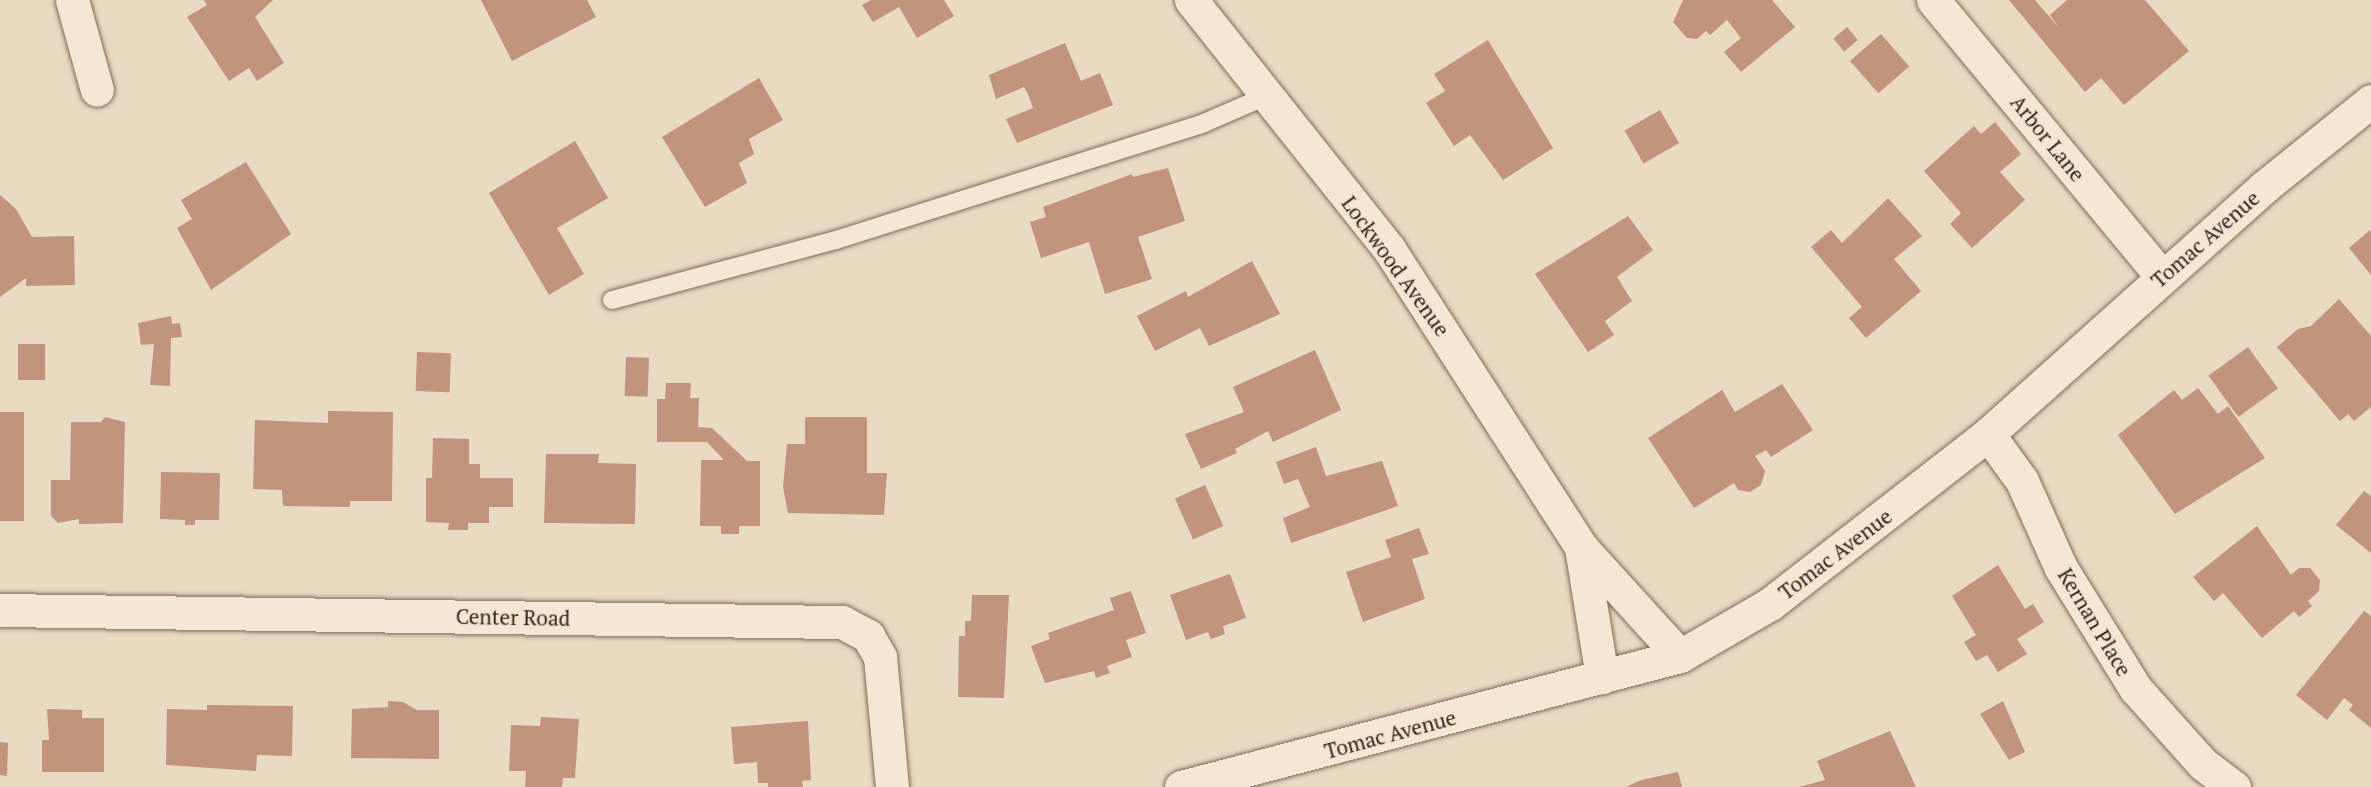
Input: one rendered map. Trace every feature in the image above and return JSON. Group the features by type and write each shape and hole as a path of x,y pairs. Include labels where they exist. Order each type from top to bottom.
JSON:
{"street":[{"path":"72,0 97,90"},
{"name":"Lockwood Avenue","path":"1191,0 1389,249 1581,547 1680,656"},
{"name":"Arbor Lane","path":"1933,0 2162,277"},
{"name":"Tomac Avenue","path":"1181,787 1680,656 1770,604 1988,434 2162,277 2371,101"},
{"name":"Kernan Place","path":"1988,434 2022,481 2061,568 2135,688 2203,764 2234,787"},
{"name":"Lockwood Avenue","path":"1581,547 1602,677"},
{"name":"Center Road","path":"0,610 842,622 868,636 880,657 892,787"}],"lane":[{"path":"612,300 859,233 1204,123 1266,96"}],"building":[{"path":"204,0 273,0 255,17 284,63 257,81 249,68 229,81 187,17 207,5"},
{"path":"481,0 587,0 596,17 512,61"},
{"path":"871,0 944,0 954,16 917,38 899,7 873,22 862,5"},
{"path":"1683,0 1772,0 1795,27 1741,72 1724,52 1741,38 1727,20 1710,35 1706,31 1697,39 1687,38 1673,22"},
{"path":"2009,0 2035,0 2059,28 2050,15 2067,0 2145,0 2189,51 2124,105 2101,78 2085,92"},
{"path":"1847,27 1858,40 1844,52 1833,39"},
{"path":"1881,34 1909,66 1878,93 1850,61"},
{"path":"1488,40 1553,148 1503,180 1470,135 1454,146 1426,103 1445,91 1434,74"},
{"path":"1065,43 1081,81 1100,73 1113,105 1017,143 1006,119 1033,108 1028,94 1024,87 996,99 989,75"},
{"path":"759,78 783,120 749,139 754,154 739,163 747,183 705,207 662,137"},
{"path":"1660,110 1679,143 1643,163 1624,130"},
{"path":"1995,122 2021,154 2000,172 2025,200 1972,248 1950,224 1961,213 1924,171 1974,126 1981,134"},
{"path":"575,141 608,198 557,228 584,274 549,295 489,193"},
{"path":"246,162 291,234 211,290 177,228 192,219 181,200"},
{"path":"1168,168 1185,221 1138,237 1152,279 1105,294 1089,242 1041,258 1030,222 1046,217 1043,207 1132,174 1133,177"},
{"path":"0,195 16,209 32,237 74,236 75,285 26,286 26,278 0,297"},
{"path":"1888,198 1922,236 1894,259 1921,291 1866,338 1849,318 1862,307 1811,247 1831,230 1842,243"},
{"path":"1628,216 1653,250 1617,277 1632,301 1605,321 1614,335 1588,352 1535,274"},
{"path":"2370,230 2371,232 2371,275 2349,248"},
{"path":"1252,261 1280,314 1209,346 1200,328 1155,351 1137,316 1186,291 1188,297"},
{"path":"2339,299 2371,336 2371,407 2354,421 2348,414 2340,421 2277,347 2298,329 2311,326"},
{"path":"171,316 172,324 180,323 182,337 171,338 170,386 150,385 154,344 141,345 138,323"},
{"path":"18,344 45,344 45,380 18,380"},
{"path":"2248,347 2278,388 2238,417 2208,376"},
{"path":"1315,350 1341,410 1273,442 1268,431 1235,449 1237,453 1201,469 1185,434 1244,412 1233,387"},
{"path":"417,352 451,353 450,392 416,391"},
{"path":"626,357 649,358 648,397 625,396"},
{"path":"666,383 691,383 690,398 699,398 698,427 712,428 747,461 760,461 760,526 739,526 739,534 721,534 721,526 700,526 701,460 724,460 707,442 657,442 657,399 665,399"},
{"path":"1782,384 1813,430 1771,457 1766,450 1755,456 1765,471 1761,485 1750,492 1738,490 1734,483 1694,508 1648,438 1722,390 1735,412"},
{"path":"2198,388 2218,414 2228,406 2265,458 2175,514 2118,435 2174,390 2182,400"},
{"path":"328,411 393,412 392,501 350,501 350,507 283,506 282,490 253,489 255,420 328,423"},
{"path":"0,412 24,412 24,521 0,521"},
{"path":"105,417 125,422 123,523 79,524 79,519 58,523 51,516 51,480 70,480 71,422 101,422"},
{"path":"805,417 867,417 867,473 887,473 884,515 788,513 783,487 787,444 805,444"},
{"path":"433,438 469,439 469,464 480,464 480,478 513,478 513,507 489,507 489,523 468,523 468,530 448,530 449,523 426,522 426,478 432,478"},
{"path":"1316,447 1326,476 1382,461 1398,506 1291,543 1283,518 1310,507 1298,479 1284,484 1276,462"},
{"path":"546,454 599,454 598,463 636,464 635,524 544,523"},
{"path":"161,472 220,473 219,520 195,520 195,525 185,525 185,520 160,519"},
{"path":"1205,485 1223,526 1193,540 1175,498"},
{"path":"2364,491 2371,496 2371,553 2336,525"},
{"path":"2257,526 2291,575 2299,568 2310,568 2320,580 2319,591 2308,601 2312,606 2299,617 2294,611 2262,638 2223,593 2214,601 2193,577"},
{"path":"1419,528 1429,554 1412,559 1425,599 1363,622 1346,572 1391,557 1385,540"},
{"path":"1998,565 2025,609 2033,604 2044,622 2017,639 2027,654 1998,672 1987,655 1976,661 1964,642 1976,635 1952,596"},
{"path":"1230,574 1246,618 1223,626 1225,634 1211,639 1208,632 1186,640 1170,595"},
{"path":"1131,591 1146,633 1126,640 1132,657 1107,666 1110,673 1096,678 1094,671 1045,683 1031,646 1050,639 1048,633 1114,610 1110,598"},
{"path":"972,595 1009,595 1004,698 958,697 959,636 965,636 965,621 971,621"},
{"path":"2364,611 2371,616 2371,728 2349,710 2353,705 2344,698 2327,720 2296,695"},
{"path":"388,701 403,702 417,710 439,710 439,759 351,758 352,709 388,707"},
{"path":"2003,701 2025,752 2009,760 1980,714"},
{"path":"207,705 293,706 292,756 257,755 256,771 166,765 167,709 207,710"},
{"path":"47,709 82,710 82,718 104,718 104,772 42,772 42,740 49,740"},
{"path":"541,717 579,719 575,778 563,778 562,787 525,787 526,771 509,771 511,725 540,726"},
{"path":"808,721 811,780 802,781 803,787 768,787 768,783 758,783 757,762 734,764 731,727"},
{"path":"1890,731 1916,787 1799,787 1825,780 1817,761"},
{"path":"0,742 8,743 7,776 0,775"},
{"path":"1678,772 1682,787 1626,787 1641,780"}]}
